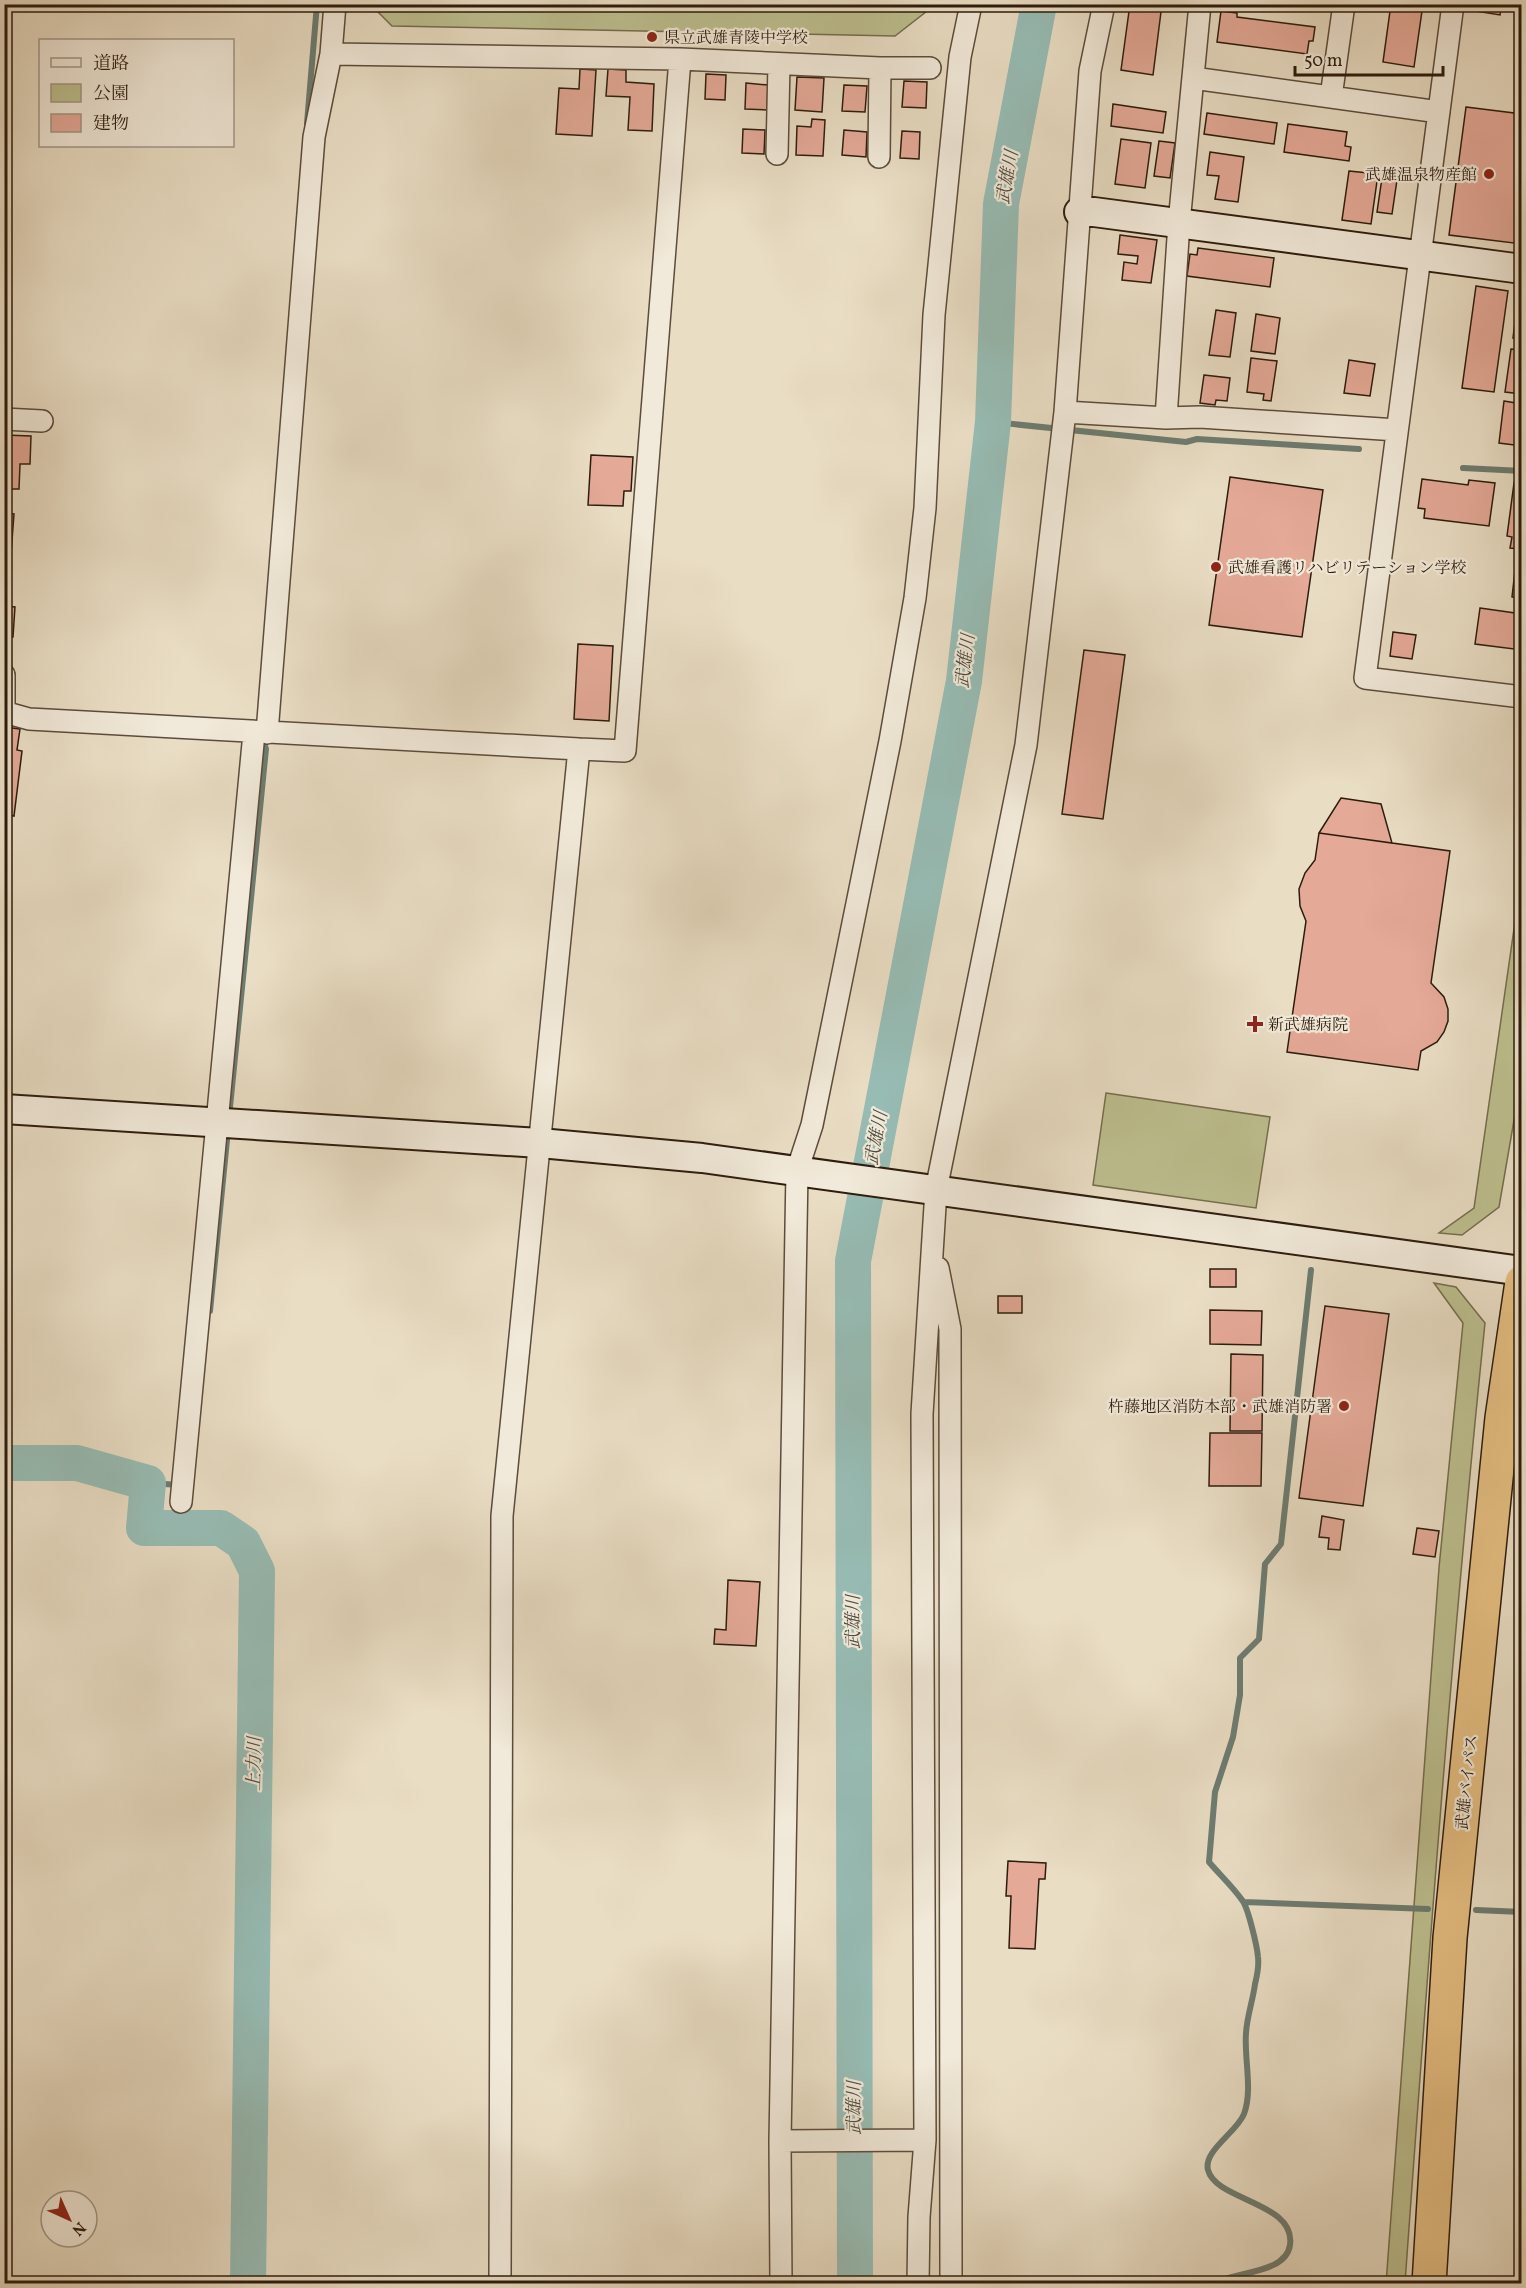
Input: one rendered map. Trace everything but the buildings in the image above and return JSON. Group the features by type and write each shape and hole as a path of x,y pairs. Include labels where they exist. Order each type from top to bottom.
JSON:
{"highway":[{"name":"武雄バイパス","path":"1429,2283 1450,1938 1502,1418 1521,1282"}],"street":[{"path":"181,1502 216,1122 260,733 314,137 331,54 335,4"},
{"path":"781,2283 780,2141 800,1171 815,1113 887,753 915,598 925,508 934,315 960,57 971,4"},
{"path":"918,2283 919,2217 925,2140 922,1414 933,1239 933,1190 1026,745 1065,412 1090,71 1104,4"},
{"path":"1166,418 1179,223 1200,4"},
{"path":"1331,97 1344,4"},
{"path":"1453,4 1365,678 1521,697"},
{"path":"331,54 680,59 930,68"},
{"path":"4,675 4,712 29,719 626,751 680,59"},
{"path":"777,154 779,64"},
{"path":"879,157 880,68"},
{"path":"1193,78 1439,112"},
{"path":"1079,212 1094,212 1521,269"},
{"path":"1065,412 1166,418 1200,417 1397,430"},
{"path":"4,418 42,421"},
{"path":"500,2283 502,1516 579,749"},
{"path":"4,1109 540,1143 702,1158 1521,1271"},
{"path":"933,1239 950,1329 951,2283"},
{"path":"780,2141 925,2140"}],"green space":[{"path":"370,4 928,5 927,11 895,36 392,26"},
{"path":"1521,880 1521,1080 1499,1207 1462,1235 1439,1233 1474,1208"},
{"path":"1106,1093 1270,1117 1256,1208 1093,1185"},
{"path":"1434,1283 1456,1287 1485,1323 1451,1683 1405,2283 1386,2284 1439,1568 1463,1323"}],"waterway":[{"path":"307,123 317,4"},
{"name":"武雄川","path":"855,2284 853,1261 964,681 993,422 1001,204 1039,4"},
{"path":"993,422 1186,442 1197,439 1359,449"},
{"path":"1463,468 1522,471"},
{"path":"229,1117 266,749 262,737"},
{"path":"210,1311 228,1130"},
{"path":"1213,2284 1270,2267 1279,2262 1290,2245 1289,2231 1281,2220 1269,2211 1225,2189 1214,2180 1208,2170 1208,2163 1215,2149 1235,2128 1247,2105 1246,2033 1258,1963 1254,1936 1244,1904 1235,1890 1209,1862 1215,1792 1233,1737 1240,1695 1240,1658 1259,1639 1265,1564 1281,1544 1311,1270"},
{"name":"上力川","path":"4,1463 77,1463 148,1483 144,1528 221,1528 243,1543 257,1571 248,2284"},
{"path":"148,1483 180,1485"},
{"path":"1244,1902 1428,1909"},
{"path":"1476,1910 1522,1912"}],"place":[{"name":"県立武雄青陵中学校","path":"652,37"},
{"name":"武雄温泉物産館","path":"1489,174"},
{"name":"武雄看護リハビリテーション学校","path":"1216,567"},
{"name":"新武雄病院","path":"1255,1024"},
{"name":"杵藤地区消防本部・武雄消防署","path":"1344,1406"}]}
